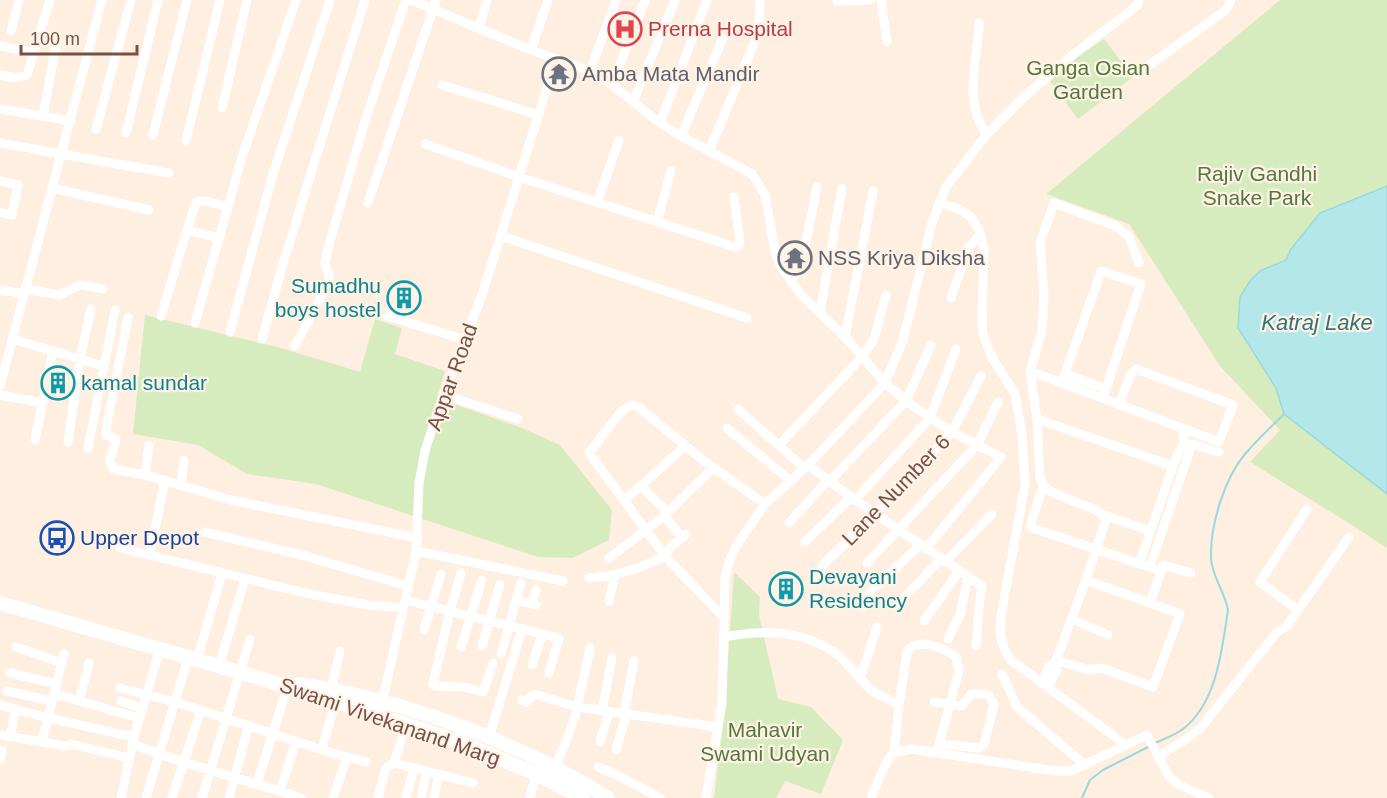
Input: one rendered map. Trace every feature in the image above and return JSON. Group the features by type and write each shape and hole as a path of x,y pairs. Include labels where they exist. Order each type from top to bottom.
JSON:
{"main road":[{"name":"Swami Vivekanand Marg","path":"0,603 333,697 406,725 461,742 536,774 608,798"},
{"name":"Swami Vivekanand Marg","path":"260,678 287,688 382,703 442,720 519,749 583,798"}],"street":[{"path":"11,32 19,0"},
{"path":"0,75 16,78 27,75 50,0"},
{"path":"0,386 102,0"},
{"path":"96,129 131,0"},
{"path":"126,133 158,0"},
{"path":"153,135 187,0"},
{"path":"186,141 220,0"},
{"path":"222,108 247,0"},
{"path":"195,323 243,154 296,0"},
{"path":"230,332 273,174 330,0"},
{"path":"262,339 308,181 365,0"},
{"path":"295,346 329,281 325,263 330,241 366,118 406,0"},
{"path":"411,0 434,4 479,28 590,71 612,84 660,123 752,174 760,185 768,205 775,251 791,283 845,337 885,383 906,401 952,432 1001,457 923,547 870,592 862,607"},
{"path":"479,28 487,0"},
{"path":"531,50 548,0"},
{"path":"590,71 616,0"},
{"path":"612,84 645,0"},
{"path":"633,102 675,0"},
{"path":"660,123 707,0"},
{"path":"709,151 753,46 759,28 760,0"},
{"path":"837,1 871,0"},
{"path":"881,0 887,42"},
{"path":"1137,74 1226,10 1231,0"},
{"path":"706,798 722,703 725,578 730,559 748,526 765,504 806,466 885,383 903,340 939,203 946,187 987,134 1035,87 1141,2"},
{"path":"368,203 434,4"},
{"path":"979,23 973,95 976,119 987,134"},
{"path":"681,136 723,38"},
{"path":"43,116 57,40"},
{"path":"0,46 34,53"},
{"name":"Appar Road","path":"382,703 416,551 421,466 438,410 466,340 501,236 556,59"},
{"path":"442,85 539,116"},
{"path":"0,110 71,121"},
{"path":"597,202 619,140"},
{"path":"0,143 169,173"},
{"path":"425,144 735,248 740,242 734,197"},
{"path":"657,222 671,171"},
{"path":"0,181 18,185 12,214 0,212"},
{"path":"791,283 802,261 817,187"},
{"path":"52,188 149,210"},
{"path":"820,312 842,188"},
{"path":"845,337 873,191"},
{"path":"161,316 196,202 206,201 228,207"},
{"path":"939,203 958,209 970,216 980,235 984,250 983,335 993,359 1021,386 1037,419 1038,467 1043,484 1049,491 1104,515 1150,531"},
{"path":"1126,746 1011,660 1001,644 999,633 1006,582 1026,484 1021,386 1030,371 1038,349 1043,323 1043,264 1040,243 1054,203 1116,226 1129,237 1139,263"},
{"path":"187,230 219,238"},
{"path":"951,298 968,249 980,235"},
{"path":"501,236 747,318"},
{"path":"1064,378 1101,271 1141,284 1104,394"},
{"path":"0,290 59,295 80,285 103,289"},
{"path":"779,445 862,357 874,339 886,295"},
{"path":"68,442 80,359 91,309"},
{"path":"88,448 115,310"},
{"path":"387,315 466,340"},
{"path":"128,317 106,435 116,439 110,461 113,469 165,480 239,501 418,538"},
{"path":"12,339 103,366"},
{"path":"789,523 906,401 931,345"},
{"path":"805,542 847,501 854,499 930,418 956,349"},
{"path":"35,440 54,351"},
{"path":"1030,371 1064,378 1104,394 1119,405 1219,442 1233,405 1139,369 1132,372 1119,405"},
{"name":"Lane Number 6","path":"821,567 875,514 952,432 981,376"},
{"path":"0,395 43,404"},
{"path":"445,395 518,419"},
{"path":"867,563 977,446 998,402"},
{"path":"723,617 665,556 589,453 625,408 637,405 684,446 765,504"},
{"path":"738,410 806,466 982,586 977,614 979,623 976,646"},
{"path":"1037,419 1172,467"},
{"path":"727,428 791,481"},
{"path":"1139,564 1172,467 1184,442 1183,428"},
{"path":"1150,567 1192,444 1219,452"},
{"path":"145,475 149,445"},
{"path":"625,500 684,446"},
{"path":"181,485 184,460"},
{"path":"609,558 665,514 713,468"},
{"path":"150,555 165,480"},
{"path":"1043,484 1030,527 1161,571"},
{"path":"589,578 615,575 646,566 665,556 670,548 684,536 641,486"},
{"path":"1298,610 1260,582 1307,509"},
{"path":"896,606 992,514"},
{"path":"1045,684 1057,670 1055,661 1105,525 1104,515"},
{"path":"204,532 302,555 408,586"},
{"path":"1158,753 1192,735 1202,726 1277,632 1287,626 1349,537"},
{"path":"120,548 343,601 432,606 559,638 549,673"},
{"path":"416,551 563,581"},
{"path":"1150,603 1163,565 1191,573"},
{"path":"924,621 959,571"},
{"path":"461,573 433,680 434,685 464,687 483,692 493,663"},
{"path":"146,798 175,702 193,659 222,574"},
{"path":"424,630 441,574"},
{"path":"609,602 615,575"},
{"path":"948,639 960,615 968,577"},
{"path":"219,666 245,579"},
{"path":"461,647 482,580"},
{"path":"1055,661 1088,670 1102,668 1153,687 1180,614 1086,580"},
{"path":"501,654 521,583"},
{"path":"482,646 500,584"},
{"path":"516,600 534,605 536,590"},
{"path":"1072,619 1108,635"},
{"path":"860,679 878,627"},
{"path":"489,738 522,629"},
{"path":"723,637 755,632 792,634 820,645 839,656 872,691 898,705"},
{"path":"532,665 542,634"},
{"path":"202,798 250,639"},
{"path":"871,798 894,753 898,705 907,652 916,644 929,645 948,652 956,657 959,664 938,749"},
{"path":"16,647 63,659 42,742"},
{"path":"560,781 590,648"},
{"path":"121,798 133,740 160,650"},
{"path":"322,749 340,651"},
{"path":"600,742 612,658"},
{"path":"616,750 625,719 634,660"},
{"path":"79,701 89,663"},
{"path":"10,673 79,701 141,713"},
{"path":"1002,674 1017,707 1085,765"},
{"path":"2,687 55,693"},
{"path":"120,688 175,702 366,762"},
{"path":"257,784 287,688"},
{"path":"894,753 912,749 978,748 984,745 994,704 988,694 971,694 962,706 933,702"},
{"path":"522,700 527,702 533,695 537,695 577,707 605,712 718,727"},
{"path":"121,701 141,713"},
{"path":"0,705 47,718 90,726 133,740 158,753 184,762 302,798"},
{"path":"10,737 16,709"},
{"path":"172,798 201,710"},
{"path":"71,744 69,741 75,724"},
{"path":"229,798 249,725"},
{"path":"378,798 386,768 394,763 406,725"},
{"path":"0,735 66,746 71,744 129,758"},
{"path":"938,749 1055,771 1071,771 1147,735 1168,775 1177,784 1209,798"},
{"path":"280,791 296,741"},
{"path":"333,798 347,757"},
{"path":"394,763 473,783"},
{"path":"598,767 660,798"},
{"path":"406,798 414,768"},
{"path":"420,798 427,771"},
{"path":"434,798 439,774"},
{"path":"530,798 536,774"}],"green space":[{"name":"Rajiv Gandhi Snake Park","path":"1280,0 1387,0 1387,548 1250,462 1280,430 1220,366 1129,224 1046,194"},
{"name":"Ganga Osian Garden","path":"1104,39 1133,77 1078,119 1050,81 1075,58"},
{"path":"145,315 281,348 360,372 375,319 402,328 395,354 445,371 437,398 522,428 560,445 612,510 609,540 573,558 538,557 316,484 247,474 198,445 133,434"},
{"name":"Mahavir Swami Udyan","path":"734,572 760,597 759,615 778,699 811,707 843,740 821,794 785,781 776,798 714,798 724,718"}],"water":[{"name":"Katraj Lake","path":"1387,186 1387,494 1284,414 1276,388 1238,328 1240,297 1250,281 1260,271 1286,260 1291,249 1320,213"}],"waterway":[{"path":"1155,743 1183,729 1204,705 1211,690 1220,658 1228,610 1211,558 1216,518 1225,489 1237,464 1284,414"},
{"path":"1082,798 1090,780 1103,770 1150,746"}],"place":[{"name":"Prerna Hospital","path":"625,29"},
{"name":"Amba Mata Mandir","path":"559,74"},
{"name":"NSS Kriya Diksha","path":"795,258"},
{"name":"Sumadhu boys hostel","path":"404,298"},
{"name":"kamal sundar","path":"58,383"},
{"name":"Upper Depot","path":"57,538"},
{"name":"Devayani Residency","path":"786,589"}]}
